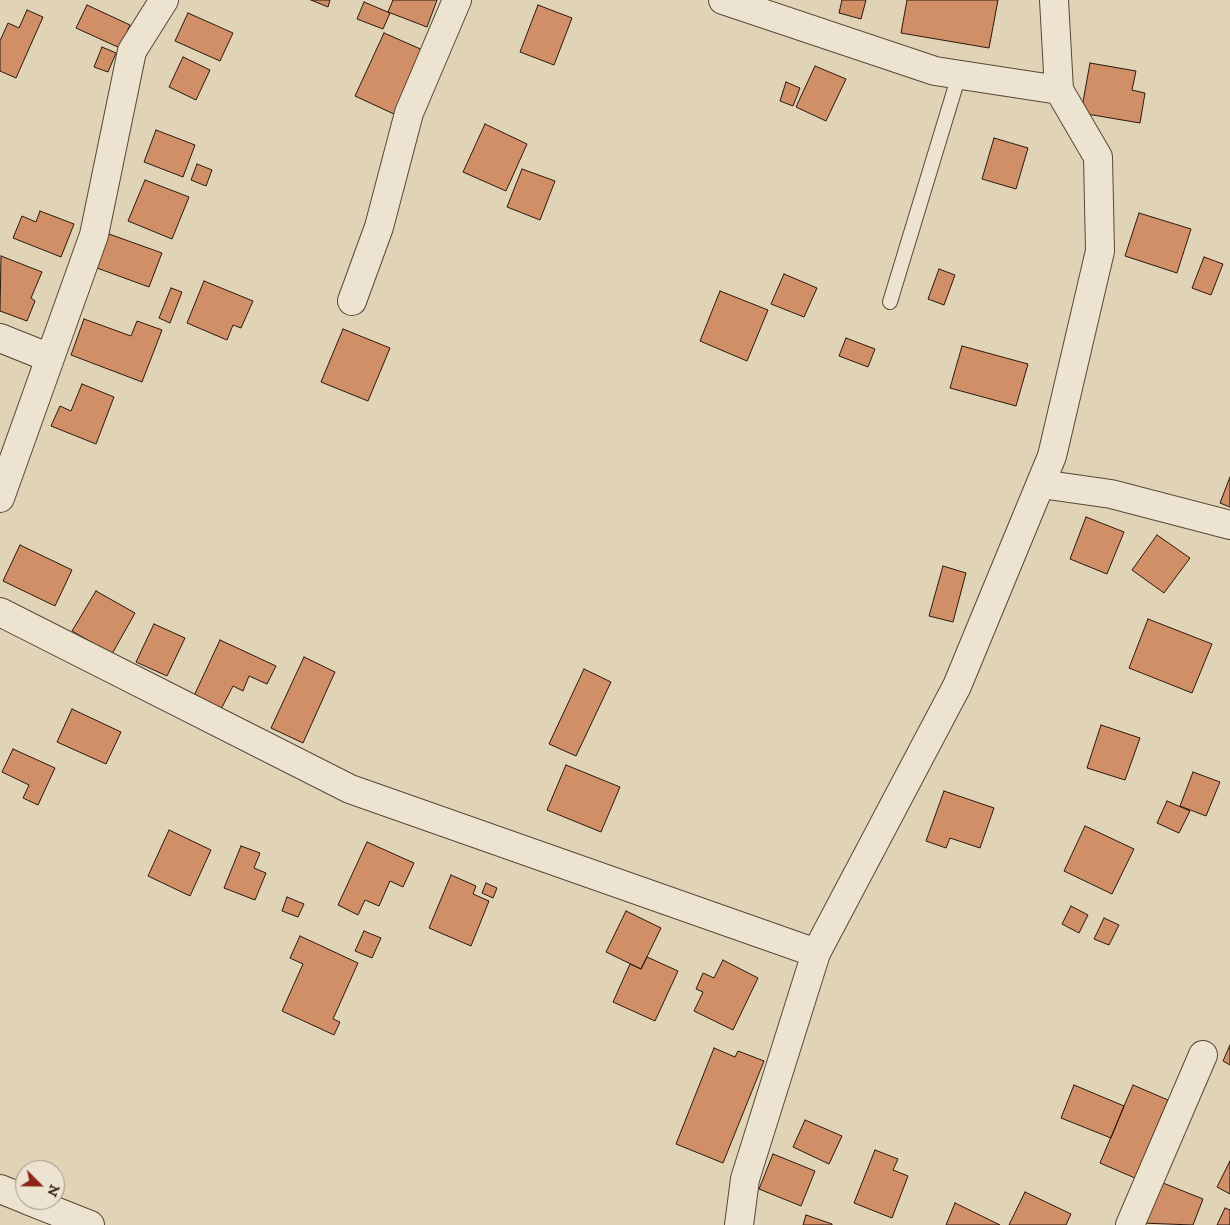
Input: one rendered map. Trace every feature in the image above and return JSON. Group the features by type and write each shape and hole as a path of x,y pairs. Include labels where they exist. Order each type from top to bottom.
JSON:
{"street":[{"path":"0,498 94,235 132,51 164,0"},
{"path":"352,301 379,227 409,113 457,0"},
{"path":"723,0 935,71 1059,90"},
{"path":"739,1225 745,1179 816,953 957,686 1052,456 1100,251 1098,157 1059,90 1054,0"},
{"path":"0,338 50,358"},
{"path":"1041,484 1111,494 1230,525"},
{"path":"0,612 350,788 816,953"},
{"path":"1130,1225 1203,1055"},
{"path":"0,1189 15,1195"},
{"path":"52,1210 90,1225"}],"lane":[{"path":"890,302 959,74"}],"building":[{"path":"311,0 330,0 328,7"},
{"path":"393,0 437,0 427,27 388,12"},
{"path":"842,0 866,0 861,19 839,13"},
{"path":"907,0 998,0 989,48 901,33"},
{"path":"364,2 390,13 383,29 357,19"},
{"path":"87,5 130,25 120,48 76,28"},
{"path":"538,5 572,18 554,65 520,52"},
{"path":"27,10 43,17 16,78 0,71 0,41 8,23 19,28"},
{"path":"188,13 233,33 220,61 175,41"},
{"path":"384,33 425,51 396,115 355,96"},
{"path":"102,47 116,53 108,72 94,67"},
{"path":"183,57 210,70 196,100 169,87"},
{"path":"1090,63 1136,71 1132,90 1145,93 1140,123 1081,113"},
{"path":"815,66 846,79 826,121 796,107"},
{"path":"786,82 800,88 793,106 780,101"},
{"path":"485,124 527,144 506,191 463,172"},
{"path":"156,130 195,145 183,177 144,162"},
{"path":"994,138 1028,148 1016,189 982,179"},
{"path":"197,164 212,170 206,186 191,180"},
{"path":"522,169 555,181 540,220 507,207"},
{"path":"145,180 189,197 172,239 128,221"},
{"path":"40,211 74,224 61,257 13,238 22,216 36,222"},
{"path":"1139,213 1191,229 1177,273 1125,256"},
{"path":"109,234 162,253 149,287 97,268"},
{"path":"1,256 42,272 31,298 35,301 27,321 0,311"},
{"path":"1204,257 1223,264 1211,295 1192,288"},
{"path":"939,269 955,275 944,305 928,299"},
{"path":"784,274 817,288 804,317 771,304"},
{"path":"204,281 253,301 241,328 233,325 227,340 187,323"},
{"path":"171,288 182,292 170,323 159,318"},
{"path":"720,291 768,310 747,361 700,341"},
{"path":"84,319 131,336 137,321 162,330 142,382 71,355"},
{"path":"343,329 390,348 368,401 321,382"},
{"path":"846,338 875,349 868,367 839,356"},
{"path":"962,346 1028,364 1016,406 950,388"},
{"path":"82,384 114,397 96,444 51,426 60,406 71,411"},
{"path":"1230,477 1230,507 1220,503"},
{"path":"1086,517 1124,532 1107,574 1070,559"},
{"path":"1157,535 1190,558 1164,593 1132,570"},
{"path":"20,545 72,570 55,606 3,581"},
{"path":"943,566 966,573 953,622 929,616"},
{"path":"96,591 135,613 112,654 72,631"},
{"path":"1148,619 1212,644 1192,693 1129,668"},
{"path":"154,624 185,638 167,676 136,662"},
{"path":"220,640 276,666 267,684 249,676 243,691 233,686 219,713 192,700"},
{"path":"304,657 335,672 303,743 271,728"},
{"path":"584,669 611,682 576,756 549,744"},
{"path":"72,709 121,732 106,764 57,742"},
{"path":"1101,725 1140,738 1125,780 1087,768"},
{"path":"13,749 55,768 38,805 23,798 29,785 2,772"},
{"path":"566,765 620,787 601,832 547,810"},
{"path":"1193,772 1220,782 1206,816 1180,806"},
{"path":"944,791 994,808 980,848 950,838 946,848 926,841"},
{"path":"1167,801 1190,811 1179,833 1157,823"},
{"path":"1085,826 1134,849 1112,894 1064,871"},
{"path":"169,830 211,850 190,896 148,876"},
{"path":"367,842 414,863 403,887 390,881 379,906 365,900 358,915 338,905"},
{"path":"241,846 260,853 254,868 266,873 255,900 224,888"},
{"path":"451,875 476,886 473,894 489,901 471,946 429,928"},
{"path":"486,883 497,888 493,898 482,893"},
{"path":"287,897 304,904 298,917 282,911"},
{"path":"1071,906 1088,915 1079,933 1062,924"},
{"path":"626,911 661,928 641,969 606,952"},
{"path":"1104,918 1119,925 1109,945 1094,939"},
{"path":"364,931 381,938 372,958 355,951"},
{"path":"300,936 358,963 333,1019 340,1022 334,1035 282,1011 303,964 290,958"},
{"path":"647,957 678,971 655,1021 613,1002 630,964 641,969"},
{"path":"723,960 758,978 733,1030 694,1011 703,992 696,989 703,973 714,978"},
{"path":"1230,1045 1230,1065 1223,1061"},
{"path":"714,1048 735,1057 738,1051 764,1061 723,1163 676,1144"},
{"path":"1074,1085 1124,1106 1111,1138 1061,1118"},
{"path":"1133,1085 1168,1100 1135,1178 1100,1163"},
{"path":"805,1120 842,1136 829,1164 793,1147"},
{"path":"875,1150 898,1159 893,1170 908,1176 892,1218 854,1203"},
{"path":"773,1154 815,1171 801,1206 759,1189"},
{"path":"1230,1161 1230,1194 1217,1187"},
{"path":"1158,1181 1203,1199 1193,1225 1141,1223"},
{"path":"1025,1192 1071,1214 1066,1225 1009,1225"},
{"path":"955,1203 1000,1225 946,1225"},
{"path":"1225,1208 1230,1210 1230,1225 1217,1225"},
{"path":"806,1215 832,1224 832,1225 803,1225"}]}
